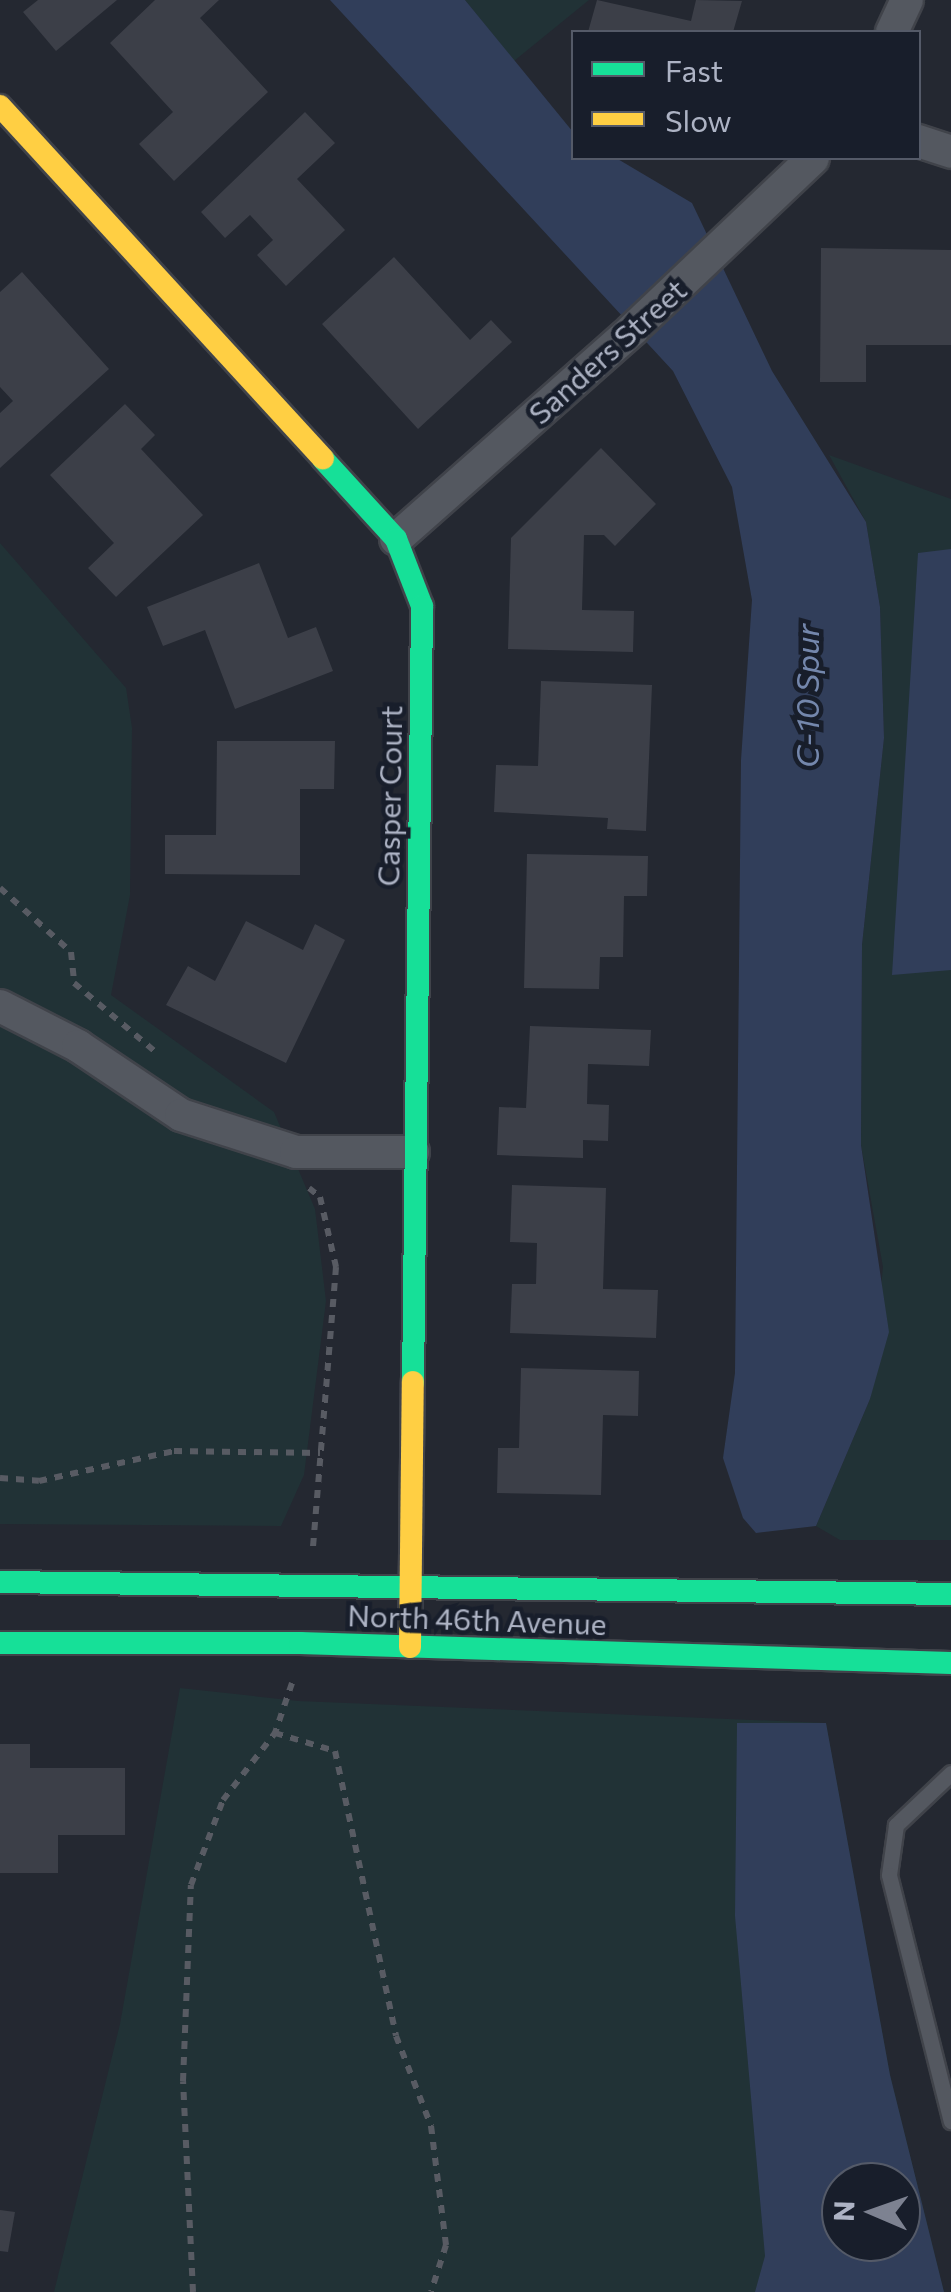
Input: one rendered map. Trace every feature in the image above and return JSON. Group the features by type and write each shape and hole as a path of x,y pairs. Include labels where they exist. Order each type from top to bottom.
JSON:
{"street":[{"path":"893,30 907,0"},
{"name":"Casper Court","path":"0,106 396,539 422,606 410,1646"},
{"path":"921,142 951,152"},
{"name":"Sanders Street","path":"396,539 633,329 811,160"},
{"path":"0,1006 78,1046 180,1116 296,1152 413,1152"},
{"name":"North 46th Avenue","path":"0,1582 951,1594"},
{"name":"North 46th Avenue","path":"0,1643 410,1646 951,1662"}],"lane":[{"path":"951,1773 896,1825 888,1875 951,2122"}],"path":[{"path":"0,1478 39,1481 174,1452 320,1453"},
{"path":"193,2292 183,2081 192,1884 223,1800 275,1733"}],"shaded area":[{"path":"465,0 589,0 514,61"},
{"path":"829,455 951,499 951,1540 840,1540 816,1526 870,1399 883,1267 861,1145 862,945 884,738 880,607 866,522"},
{"path":"0,543 126,688 132,728 130,895 111,995 274,1112 315,1209 326,1301 304,1475 281,1526 0,1524"},
{"path":"180,1688 298,1701 826,1723 890,2075 912,2162 821,2162 821,2262 921,2262 921,2200 944,2292 54,2292 120,2024"}],"water":[{"name":"C-10 Spur","path":"330,0 465,0 571,130 571,160 619,160 692,203 772,371 866,522 880,607 884,738 862,945 861,1145 889,1332 870,1399 816,1526 756,1533 743,1518 723,1458 735,1373 741,760 752,600 732,487 673,371"},
{"path":"951,549 951,970 892,975 918,553"},
{"path":"737,1723 826,1723 890,2075 912,2162 821,2162 821,2262 921,2262 921,2200 944,2292 755,2292 765,2256 735,1916"}],"building":[{"path":"38,0 117,0 56,51 23,12"},
{"path":"155,0 219,0 200,18 268,92 174,181 139,144 173,112 110,43"},
{"path":"597,0 691,21 696,0 742,1 734,30 589,30"},
{"path":"305,112 335,143 297,179 345,230 286,286 257,255 273,240 250,215 225,238 201,212"},
{"path":"821,248 951,250 951,345 866,345 866,382 820,382"},
{"path":"394,257 470,340 491,320 512,342 418,429 322,324"},
{"path":"22,272 109,369 0,468 0,413 13,401 0,387 0,292"},
{"path":"125,404 155,435 141,449 203,515 116,597 88,568 114,543 50,475"},
{"path":"601,448 656,504 615,546 604,535 584,535 582,610 634,611 633,652 508,649 511,538"},
{"path":"259,563 288,638 316,627 333,671 235,709 205,630 163,646 147,607"},
{"path":"541,681 652,685 646,831 607,829 608,818 494,812 496,765 538,766"},
{"path":"217,741 335,741 334,789 300,789 300,875 165,874 165,835 216,835"},
{"path":"527,854 648,856 647,896 624,896 623,957 600,957 599,989 524,988"},
{"path":"246,921 303,950 315,924 345,940 286,1063 166,1005 188,966 215,981"},
{"path":"530,1026 651,1030 649,1066 588,1064 587,1104 609,1105 608,1141 583,1140 583,1158 497,1155 499,1107 526,1108"},
{"path":"512,1185 606,1188 603,1289 658,1290 656,1338 510,1333 512,1284 536,1284 537,1243 510,1242"},
{"path":"521,1368 639,1371 638,1416 603,1415 601,1495 497,1493 498,1448 519,1448"},
{"path":"0,1744 30,1744 30,1768 125,1768 125,1835 58,1835 58,1873 0,1873"},
{"path":"0,2210 15,2212 8,2252 0,2251"}],"traffic: fast":[{"path":"323,459 396,539 422,606 413,1382"},
{"path":"0,1582 951,1594"},
{"path":"0,1643 300,1643 951,1663"}],"traffic: slow":[{"path":"0,106 323,459"},
{"path":"410,1647 413,1382"}]}
